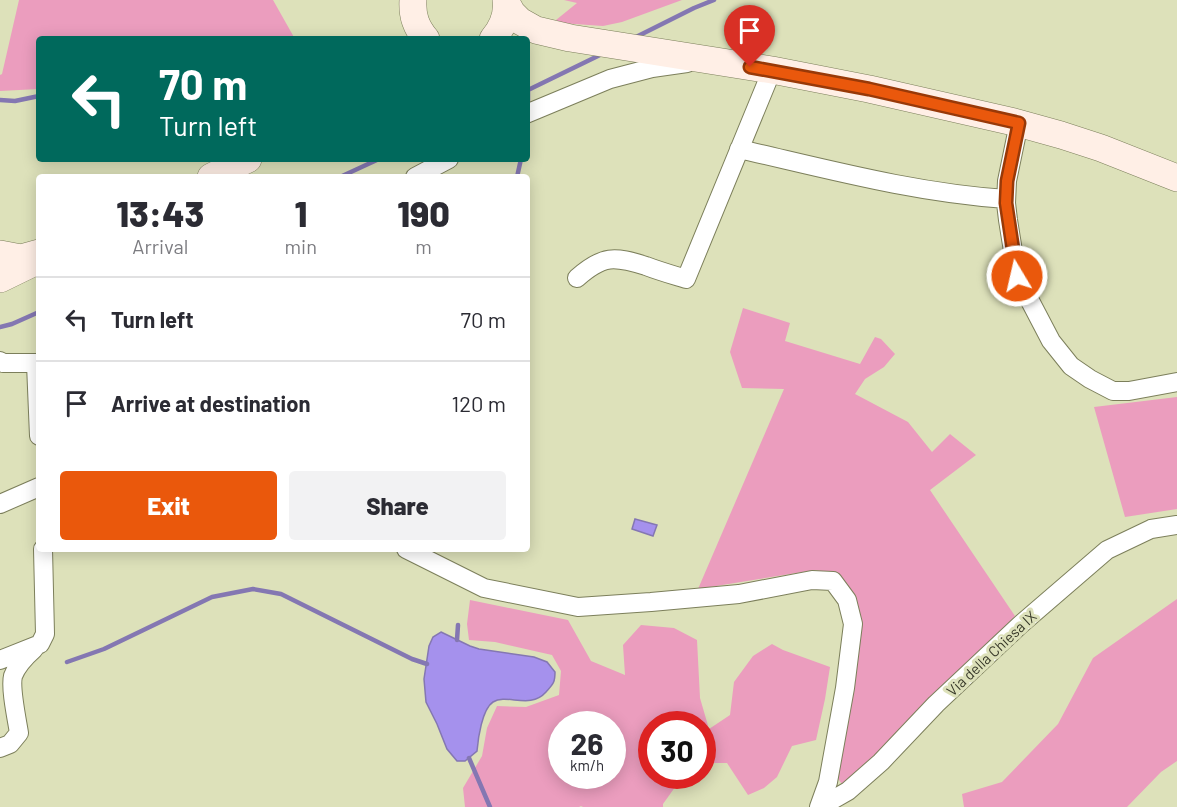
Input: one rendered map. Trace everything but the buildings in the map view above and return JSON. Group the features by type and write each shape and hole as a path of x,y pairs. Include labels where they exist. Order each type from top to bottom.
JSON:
{"main road":[{"path":"507,2 512,13 520,21 536,30 639,54 706,60 772,70 1019,123 1101,148 1177,178"},
{"path":"495,36 504,22 507,2"},
{"path":"530,41 570,38"},
{"path":"217,174 242,162"},
{"path":"0,254 21,258 36,254"},
{"path":"0,279 36,261"}],"street":[{"path":"534,111 612,76 639,54"},
{"path":"577,278 598,263 611,259 622,259 686,279 772,70"},
{"path":"1019,123 1007,181 1008,220 1017,276 1051,341 1071,366 1113,391 1129,391 1177,382"},
{"path":"739,149 909,187 962,196 1006,199"},
{"path":"421,174 443,162"},
{"path":"0,361 36,364"},
{"path":"0,504 36,488"},
{"name":"Via della Chiesa IX","path":"820,807 848,791 881,762 953,688 1028,618 1107,550 1151,529 1177,525"},
{"path":"0,748 10,744 19,733 13,677 19,664 40,644 45,634 43,552"},
{"path":"412,552 484,588 578,607 739,594 812,580 833,581 847,600 853,624 845,688 828,782 820,807"},
{"path":"0,660 40,644"}],"shaded area":[{"path":"19,0 273,0 293,36 36,36 36,89 0,91 0,75"},
{"path":"564,0 682,0 622,22 603,26 560,23 556,20 577,3"},
{"path":"743,308 790,323 785,341 860,364 875,337 881,339 895,354 884,367 865,379 855,394 908,422 932,452 950,434 976,455 930,490 1015,616 914,721 842,784 836,776 856,619 826,572 815,570 698,589 784,389 742,388 730,352"},
{"path":"1177,397 1177,509 1125,517 1094,407"},
{"path":"635,519 657,525 653,536 632,529"},
{"path":"1177,599 1177,761 1161,772 1127,807 964,807 962,794 1002,782 1058,724 1093,658"},
{"path":"470,600 568,620 591,661 625,675 623,645 641,625 674,628 697,640 700,698 704,711 638,711 638,789 674,789 663,807 465,807 463,788 482,756 487,728 497,706 526,707 559,695 561,671 552,655 495,642 469,640 467,624"},
{"path":"441,632 479,649 534,657 547,662 555,672 553,683 540,697 526,701 505,699 493,702 486,711 481,725 477,751 465,761 457,761 447,749 426,702 424,679 429,646 433,637"},
{"path":"772,644 830,667 816,740 792,746 777,777 764,788 748,795 727,763 716,763 716,724 730,715 734,682 753,656"}],"waterway":[{"path":"634,38 714,0"},
{"path":"530,89 602,54"},
{"path":"0,100 15,101 36,97"},
{"path":"346,174 372,162"},
{"path":"518,174 520,162"},
{"path":"0,327 36,313"},
{"path":"67,662 104,649 212,597 253,589 281,594 412,659 427,664"},
{"path":"457,640 458,625"},
{"path":"469,758 490,807"}],"route":[{"path":"750,67 869,89 1019,123 1007,181 1006,203 1017,276"}]}
